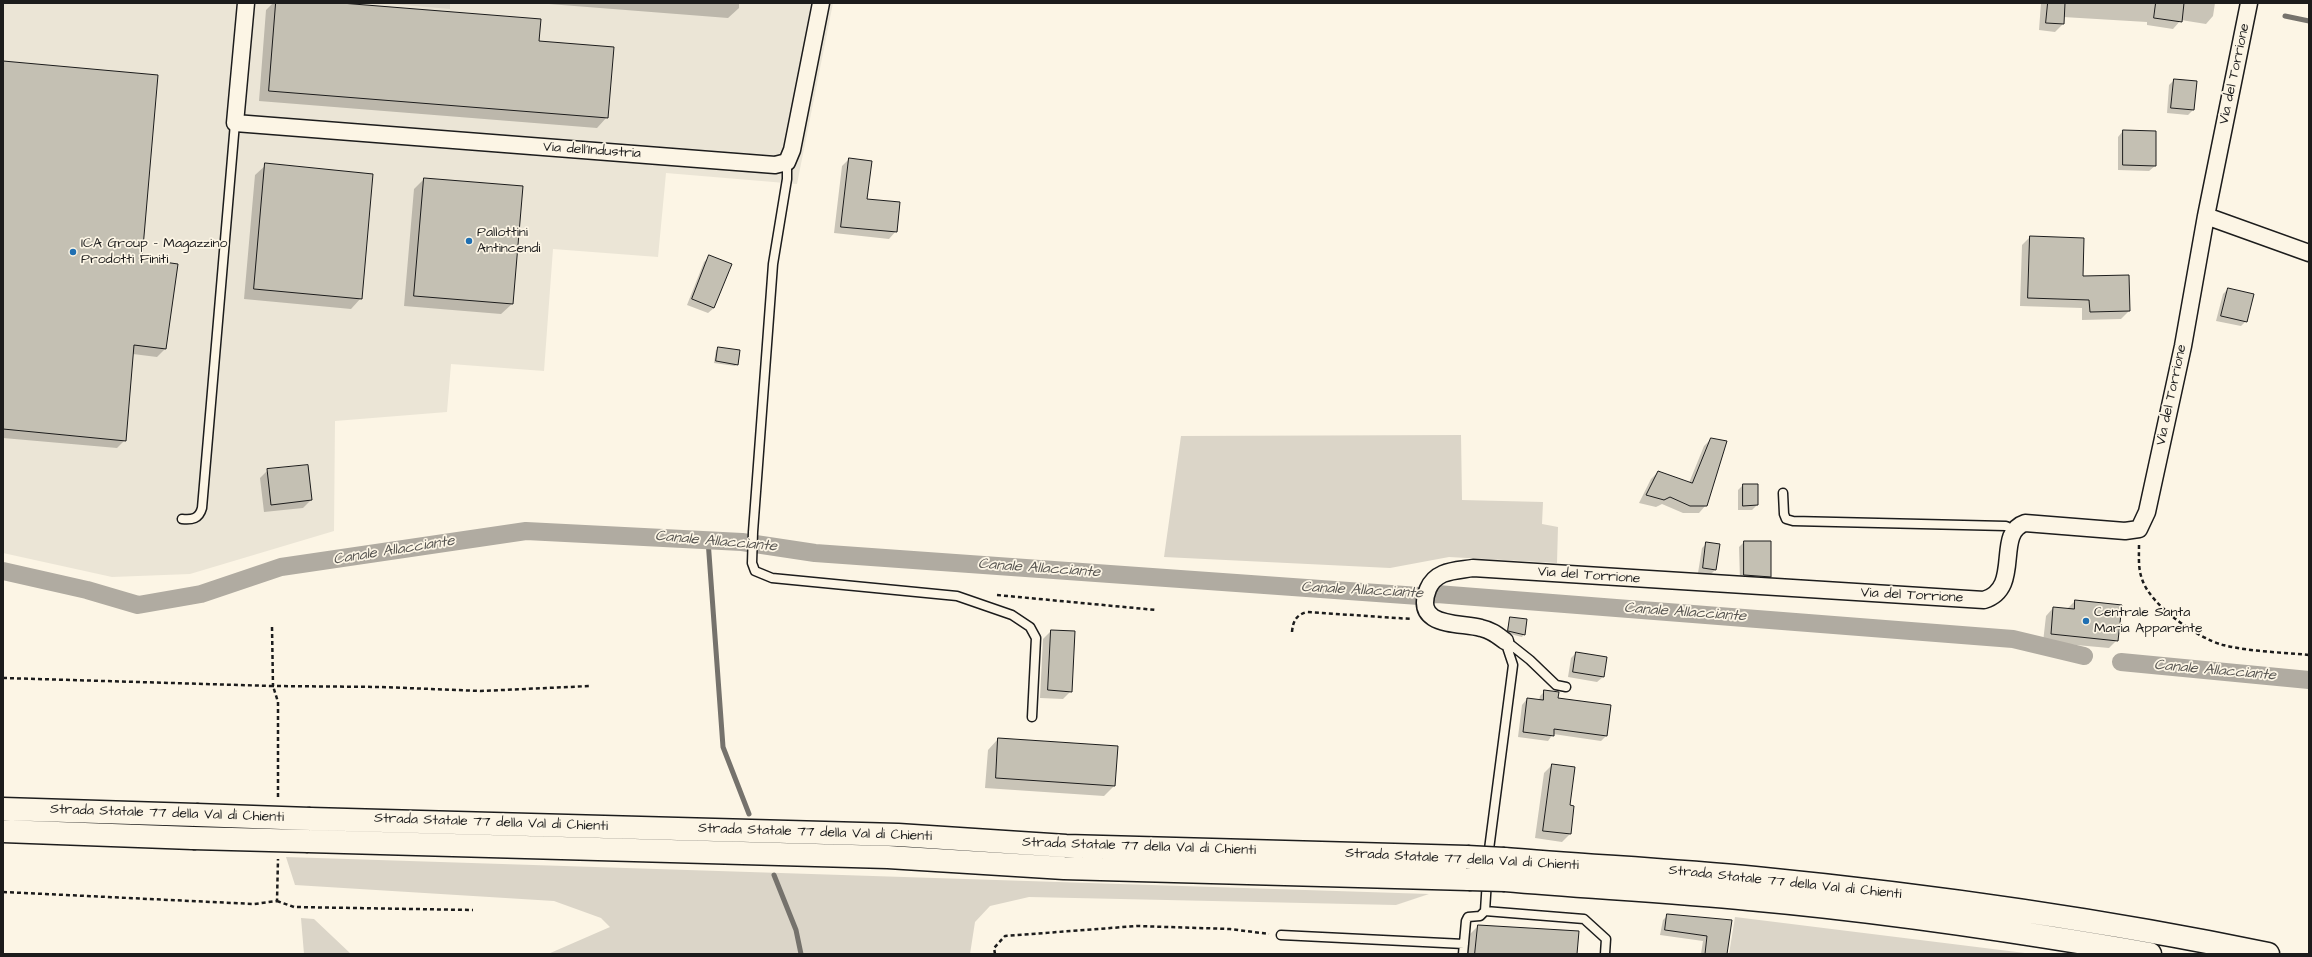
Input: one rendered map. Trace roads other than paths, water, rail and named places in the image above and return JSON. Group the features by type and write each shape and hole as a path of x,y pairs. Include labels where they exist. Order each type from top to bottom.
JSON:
{"highway":[{"name":"Strada Statale 77 della Val di Chienti","path":"3,809 890,834 1066,846 1467,857 1504,870 1837,908 2016,932 2150,954"},
{"name":"Strada Statale 77 della Val di Chienti","path":"3,831 193,838 880,856 1064,868 1469,879 1504,870 1753,878 2022,910 2216,943 2268,954"}],"street":[{"path":"235,123 246,3"},
{"path":"786,162 792,150 821,3"},
{"name":"Via del Torrione","path":"1505,641 1492,631 1480,627 1441,623 1430,614 1426,595 1436,577 1444,572 1472,568 1984,600 1994,597 2005,579 2011,535 2019,525 2025,523 2125,531 2139,529 2147,512 2183,346 2206,216 2249,3"},
{"name":"Via dell'Industria","path":"235,123 775,165 786,162"},
{"path":"2206,216 2309,253"}],"lane":[{"path":"182,519 196,519 200,515 202,508 235,123"},
{"path":"786,162 788,179 772,273 753,532 752,563 755,571 772,578 935,593 975,602 1012,615 1030,627 1036,638 1032,716"},
{"path":"1783,493 1784,514 1786,519 1793,521 2006,526 2014,530"},
{"path":"1505,641 1530,660 1556,685 1566,687"},
{"path":"1463,954 1466,922 1468,917 1480,916 1484,911 1489,847 1513,664 1505,641"},
{"path":"1484,911 1584,919 1606,940 1604,954"},
{"path":"1281,935 1464,944"}],"waterway":[{"path":"2285,16 2309,21"},
{"name":"Canale Allacciante","path":"3,571 87,590 138,605 201,594 281,567 526,531 742,542 815,553 1419,596 1437,594 2013,639 2084,656"},
{"path":"708,540 723,747 749,814"},
{"name":"Canale Allacciante","path":"2121,662 2309,680"},
{"path":"774,875 796,930 801,954"}],"place":[{"name":"Pallottini Antincendi","path":"469,241"},
{"name":"ICA Group - Magazzino Prodotti Finiti","path":"73,252"},
{"name":"Centrale Santa Maria Apparente","path":"2086,621"}]}
